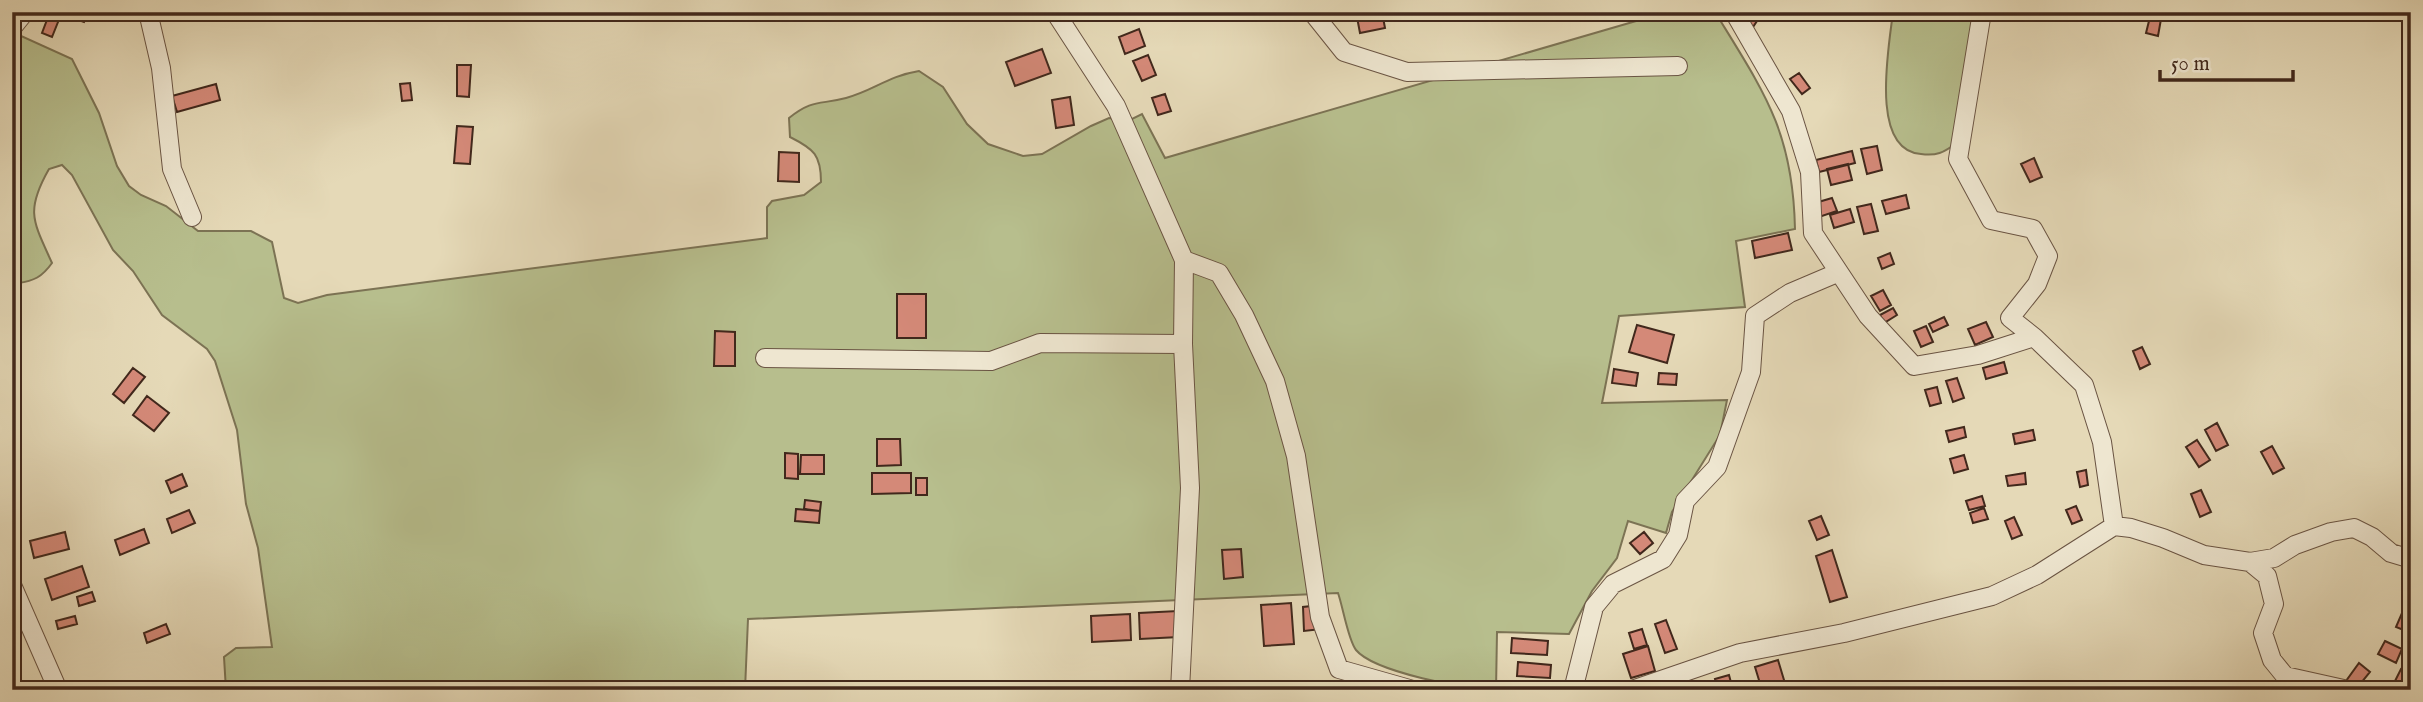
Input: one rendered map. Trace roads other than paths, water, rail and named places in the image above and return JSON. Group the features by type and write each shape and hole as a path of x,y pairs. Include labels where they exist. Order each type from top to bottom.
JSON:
{"street":[{"path":"12,28 25,12"},
{"path":"148,12 161,68 172,169 192,217"},
{"path":"1055,12 1115,106 1184,260 1183,344 1190,488 1180,690"},
{"path":"1312,12 1344,52 1407,72 1678,66"},
{"path":"1734,12 1791,111 1810,172 1814,233 1837,273 1868,316 1914,366 1978,355 2034,337"},
{"path":"1982,12 1958,159 1991,220 2033,229 2048,256 2037,284 2010,318 2084,385 2102,442 2114,526"},
{"path":"1184,260 1219,273 1244,315 1275,381 1296,456 1320,617 1339,669 1413,690"},
{"path":"1573,690 1594,607 1613,584 1663,559 1678,535 1685,501 1717,467 1751,372 1755,316 1790,293 1837,273"},
{"path":"765,358 991,362 1040,343 1183,344"},
{"path":"1632,690 1740,653 1844,633 1992,596 2037,575 2114,526 2131,527 2204,555 2250,562 2274,558 2295,545 2331,532 2354,528 2372,537 2391,553 2411,559"},
{"path":"2250,562 2267,576 2274,604 2263,633 2272,660 2285,676 2313,685 2348,690"},
{"path":"12,585 58,690"}]}
